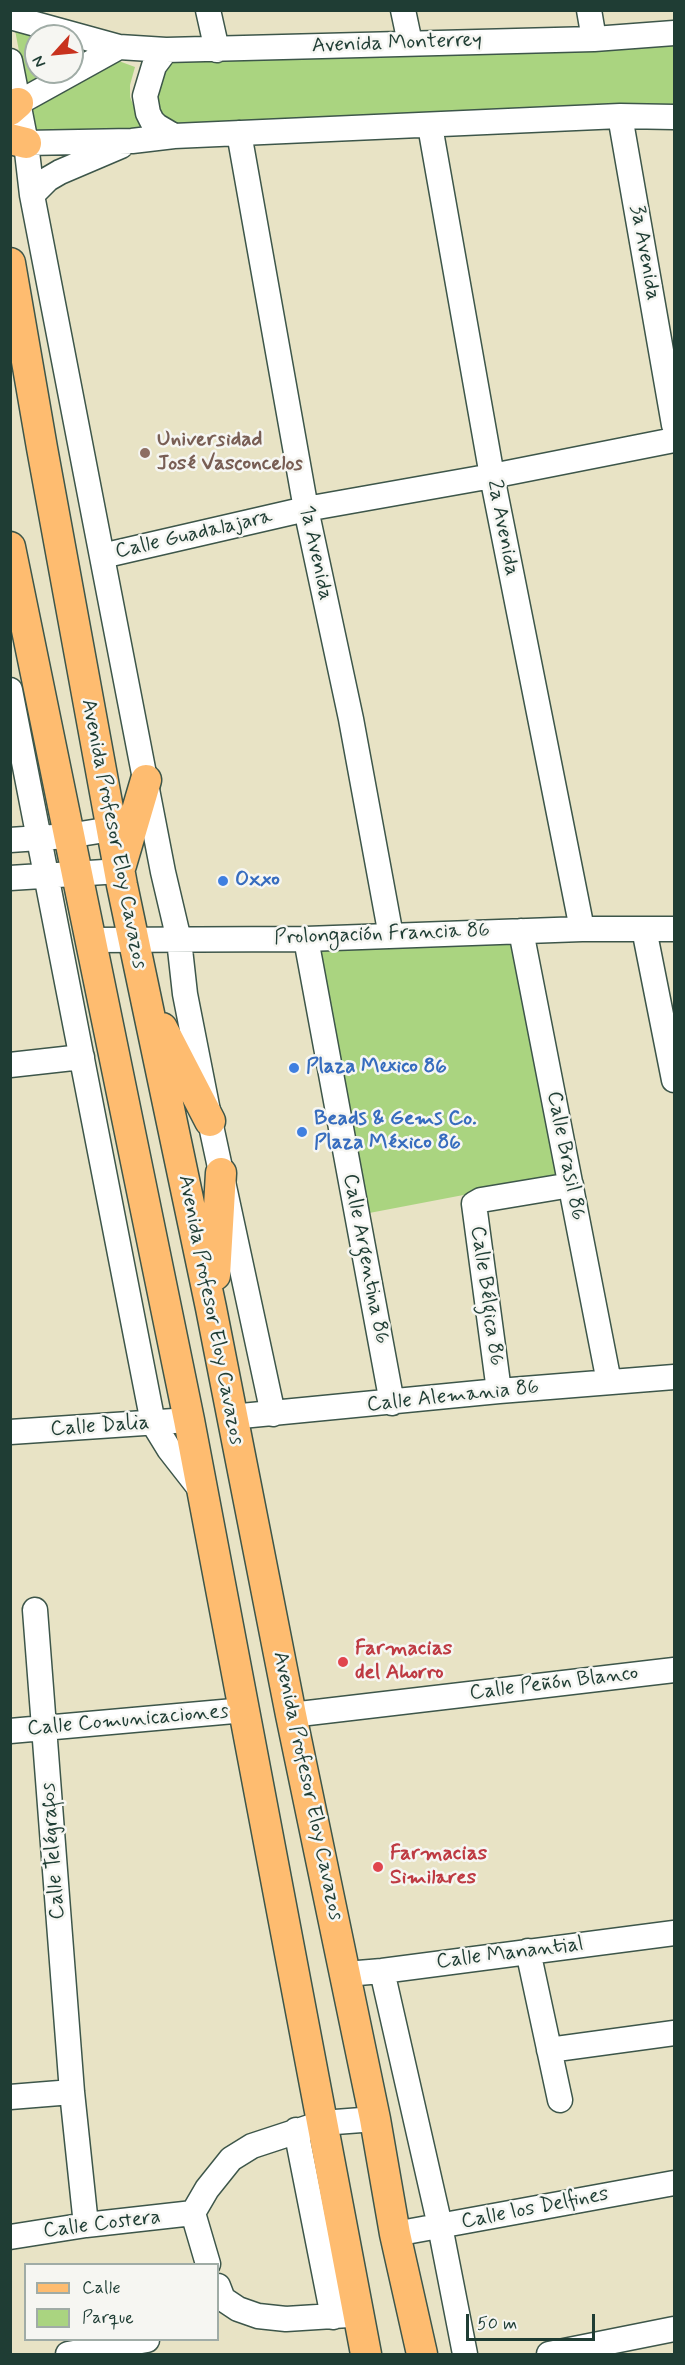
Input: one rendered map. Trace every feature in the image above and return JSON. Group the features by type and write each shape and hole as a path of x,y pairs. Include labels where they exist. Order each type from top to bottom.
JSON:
{"main road":[{"name":"Avenida Profesor Eloy Cavazos","path":"10,263 111,829 211,1308 291,1715 375,2119 395,2234 422,2355"},
{"name":"Avenida Profesor Eloy Cavazos","path":"10,547 189,1420 245,1710 309,2126 346,2315 366,2355"},
{"path":"120,871 146,780"},
{"path":"146,999 210,1121"},
{"path":"211,1308 221,1173"}],"street":[{"path":"208,10 217,50"},
{"path":"403,10 410,43"},
{"path":"589,10 594,39"},
{"name":"Avenida Monterrey","path":"10,17 119,47 166,50 594,39 675,33"},
{"path":"14,107 119,47"},
{"path":"166,50 154,66 145,96 152,121 174,136"},
{"path":"10,61 18,141 32,195 179,940 185,994 210,1121 273,1414"},
{"path":"18,141 132,141 174,136 620,116 675,117"},
{"name":"3a Avenida","path":"620,116 675,425"},
{"name":"2a Avenida","path":"430,126 492,476 582,929"},
{"name":"1a Avenida","path":"239,133 306,509 351,719 391,936"},
{"path":"32,195 48,179 60,172 132,141"},
{"name":"Calle Guadalajara","path":"102,556 306,509 675,440"},
{"path":"10,690 153,1423 169,1449 201,1491"},
{"path":"10,840 68,836 111,829"},
{"path":"10,878 120,871"},
{"name":"Prolongación Francia 86","path":"90,940 306,939 582,929 675,929"},
{"path":"644,929 675,1080"},
{"name":"Calle Brasil 86","path":"521,931 609,1382"},
{"name":"Calle Argentina 86","path":"306,939 392,1403"},
{"path":"10,1065 82,1057"},
{"name":"Calle Bélgica 86","path":"499,1391 474,1202 571,1185"},
{"name":"Calle Alemania 86","path":"231,1417 499,1391 675,1377"},
{"name":"Calle Dalia","path":"10,1432 189,1420"},
{"name":"Calle Telégrafos","path":"35,1610 72,2092 86,2225"},
{"name":"Calle Peñón Blanco","path":"291,1715 675,1670"},
{"name":"Calle Comunicaciones","path":"10,1731 245,1710"},
{"name":"Calle Manantial","path":"346,1974 675,1933"},
{"path":"528,1951 560,2100"},
{"path":"382,1971 440,2226 465,2355"},
{"path":"549,2050 675,2033"},
{"path":"10,2097 72,2092"},
{"path":"207,2263 193,2213 207,2188 231,2159 252,2146 309,2126 375,2119"},
{"name":"Calle los Delfines","path":"395,2234 675,2182"},
{"name":"Calle Costera","path":"10,2237 86,2225 193,2213"},
{"path":"219,2296 238,2309 258,2316 286,2319 346,2315"},
{"path":"562,2353 675,2329"},
{"path":"68,2355 142,2341"}],"green space":[{"path":"15,30 24,33 24,77"},
{"path":"674,32 674,118 157,126 149,78 166,50"},
{"path":"108,57 135,67 130,85 130,97 142,126 114,136 28,140 23,104 59,84 84,84 84,70"},
{"path":"520,940 563,1176 364,1214 313,946"}],"place":[{"name":"Universidad José Vasconcelos","path":"145,453"},
{"name":"Oxxo","path":"223,881"},
{"name":"Plaza Mexico 86","path":"294,1068"},
{"name":"Beads & Gems Co. Plaza México 86","path":"302,1132"},
{"name":"Farmacias del Ahorro","path":"343,1662"},
{"name":"Farmacias Similares","path":"378,1867"}]}
